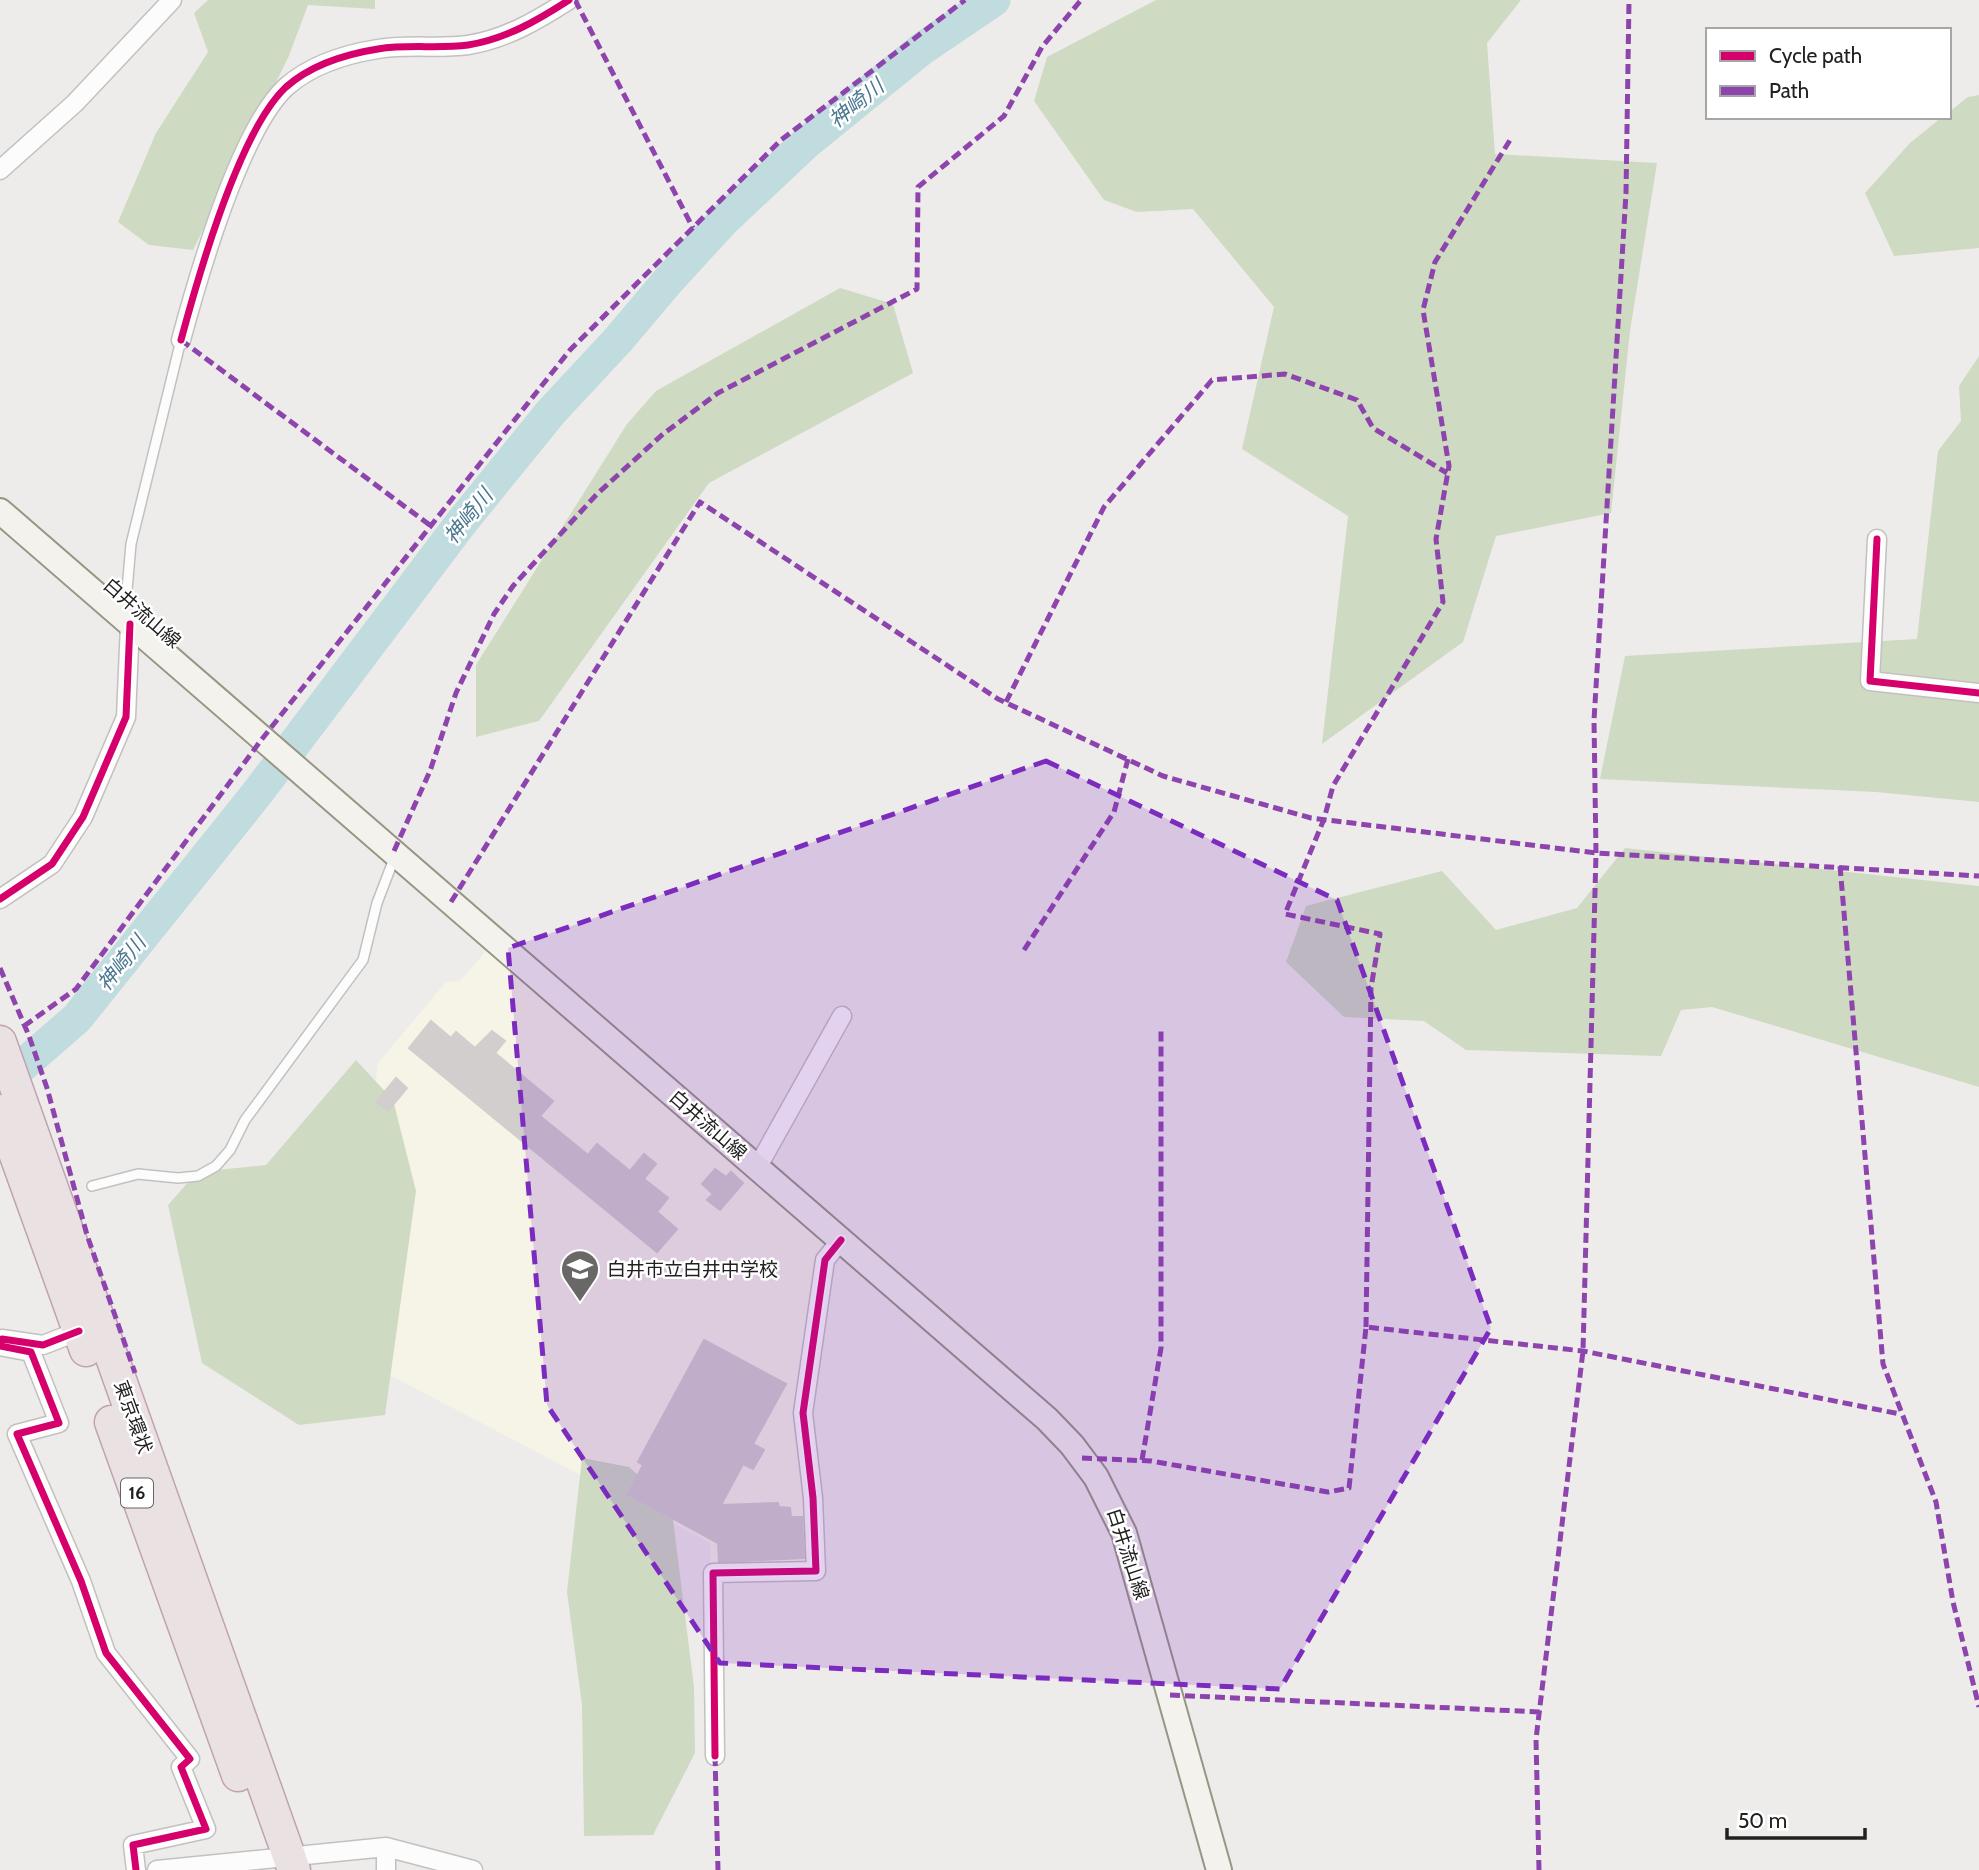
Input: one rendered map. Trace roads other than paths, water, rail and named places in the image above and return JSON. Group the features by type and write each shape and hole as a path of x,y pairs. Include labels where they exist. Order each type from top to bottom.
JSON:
{"highway":[{"name":"東京環状","path":"1,1046 10,1116 79,1331 280,1864"},
{"name":"東京環状","path":"10,1116 280,1864"}],"main road":[{"name":"白井流山線","path":"0,511 1047,1419 1072,1445 1111,1502 1133,1563 1220,1870"}],"street":[{"path":"0,170 75,103 172,0"},
{"path":"181,340 204,259 229,194 258,126 285,89 303,74 357,54 379,49 468,45 509,34 569,0"},
{"path":"1877,539 1870,681 1979,692"},
{"path":"0,899 52,864 83,817 125,717 127,621"},
{"path":"757,1168 842,1016"},
{"path":"715,1756 713,1573 816,1571 813,1498 803,1413 825,1260 841,1240"},
{"path":"79,1331 44,1345 2,1339 1,1346 31,1352 59,1423 17,1434 81,1581 106,1653 190,1759 181,1767 206,1829 133,1845 136,1870"},
{"path":"386,1847 386,1870"},
{"path":"157,1870 280,1864 386,1847 474,1870"}],"lane":[{"path":"127,621 131,544 181,340"},
{"path":"92,1186 138,1174 178,1178 198,1176 216,1166 230,1150 245,1120 363,960 377,903 396,854"}],"waterway":[{"name":"神崎川","path":"0,1085 77,1018 258,792 461,523 551,412 667,282 723,221 806,143 923,48 994,0"}],"place":[{"name":"白井市立白井中学校","path":"580,1303"}]}
